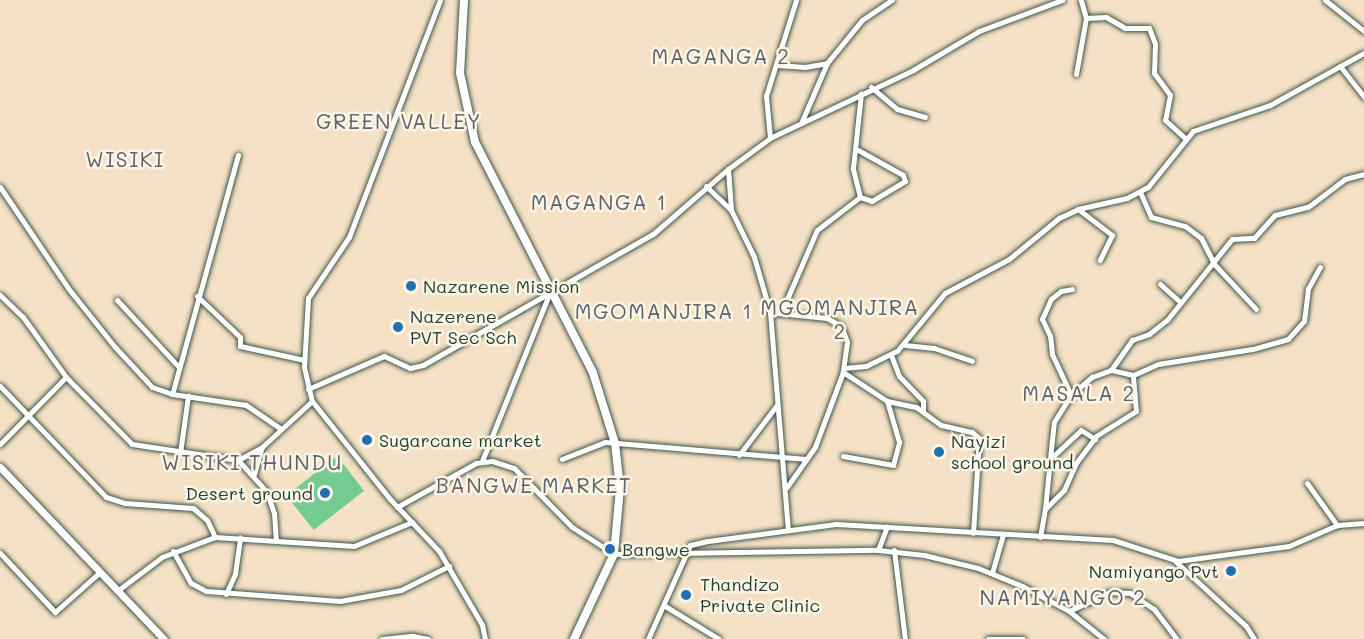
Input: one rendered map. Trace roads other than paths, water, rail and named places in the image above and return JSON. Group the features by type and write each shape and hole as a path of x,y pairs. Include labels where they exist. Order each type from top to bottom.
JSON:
{"main road":[{"path":"464,0 460,73 468,122 488,172 592,373 615,443 620,488 614,554 574,639"}],"street":[{"path":"440,0 349,237 308,298 304,360 312,401 397,507 449,566 485,639"},
{"path":"770,138 765,102 777,65 781,42 796,0"},
{"path":"802,122 827,63 862,20 892,0"},
{"path":"308,389 384,356 417,368 652,234 728,168 770,138 871,87 919,67 979,31 1062,0"},
{"path":"1076,74 1086,18 1082,0"},
{"path":"1324,0 1364,31"},
{"path":"1086,18 1106,17 1125,28 1149,28 1155,44 1154,73 1170,95 1165,120 1185,138"},
{"path":"844,370 866,366 891,355 905,345 945,293 997,267 1059,218 1078,209 1116,202 1140,192 1155,181 1185,138 1199,129 1270,105 1364,53"},
{"path":"777,65 805,67 827,63"},
{"path":"1340,66 1364,97"},
{"path":"871,87 897,109 925,117"},
{"path":"858,150 906,179 877,199 869,201 860,197 853,176 858,150 856,118 861,93"},
{"path":"172,393 197,296 238,155"},
{"path":"728,168 731,210"},
{"path":"1111,370 1132,340 1160,327 1179,301 1215,265 1232,239 1254,238 1275,215 1308,207 1344,179 1364,174"},
{"path":"706,186 731,210 754,257 770,312 788,529"},
{"path":"0,187 68,288 115,347 152,387 172,393 246,405 281,429"},
{"path":"1140,192 1151,217 1185,226 1198,235 1215,265 1256,309"},
{"path":"781,313 817,230 860,197"},
{"path":"1078,209 1113,235 1100,260"},
{"path":"1040,537 1054,423 1071,394 1092,377 1111,370 1133,375 1158,364 1252,350 1288,339 1304,321 1308,289 1320,267"},
{"path":"1160,284 1179,301"},
{"path":"1071,394 1052,354 1050,336 1042,319 1051,299 1061,291 1072,289"},
{"path":"397,507 482,461 550,294"},
{"path":"0,295 23,317 66,377 126,440 180,453 238,460 262,447 312,401"},
{"path":"197,296 240,337 240,346 304,360"},
{"path":"117,300 178,366"},
{"path":"770,312 822,317 841,326 847,342 844,370 815,447 786,488"},
{"path":"905,345 934,348 972,361"},
{"path":"891,355 899,376 923,401 923,410"},
{"path":"844,370 887,401 923,410 941,425 979,438 973,533"},
{"path":"1045,509 1064,490 1077,463 1095,439 1134,413 1133,375"},
{"path":"0,444 66,377"},
{"path":"0,386 106,497 125,503 193,508 207,520 215,537"},
{"path":"180,453 188,396"},
{"path":"843,456 893,465 899,442 887,401"},
{"path":"739,455 777,405"},
{"path":"1050,459 1080,430 1095,439"},
{"path":"562,459 597,443 806,459"},
{"path":"254,476 255,462 262,447"},
{"path":"238,460 254,476 271,502 276,540"},
{"path":"482,461 514,468 572,527 614,554 894,550 992,573 1069,611 1104,639"},
{"path":"0,467 164,639"},
{"path":"1307,483 1337,525"},
{"path":"117,591 173,551 215,537 354,546 412,522"},
{"path":"1174,561 1289,546 1337,525 1364,523"},
{"path":"648,639 665,606 690,545 788,529 836,524 1113,540 1174,561 1246,626 1254,639"},
{"path":"878,550 887,527"},
{"path":"992,573 1003,535"},
{"path":"226,594 235,574 240,537"},
{"path":"894,550 905,639"},
{"path":"173,551 191,583 226,594 362,599 401,590 449,566"},
{"path":"0,553 55,612 100,572"},
{"path":"1069,611 1110,592 1130,593 1154,609 1178,639"},
{"path":"665,606 719,639"},
{"path":"382,639 413,636 428,639"},
{"path":"988,639 1023,639"}],"place":[{"name":"Nazarene Mission","path":"411,286"},
{"name":"Nazerene PVT Sec Sch","path":"398,327"},
{"name":"Sugarcane market","path":"367,440"},
{"name":"Nayizi school ground","path":"939,452"},
{"name":"Desert ground","path":"325,493"},
{"name":"Bangwe","path":"610,549"},
{"name":"Namiyango Pvt","path":"1231,571"},
{"name":"Thandizo Private Clinic","path":"686,595"}],"district":[{"name":"MAGANGA 2","path":"721,56"},
{"name":"GREEN VALLEY","path":"399,121"},
{"name":"WISIKI","path":"125,159"},
{"name":"MAGANGA 1","path":"599,202"},
{"name":"MGOMANJIRA 1","path":"664,311"},
{"name":"MGOMANJIRA 2","path":"840,319"},
{"name":"MASALA 2","path":"1079,393"},
{"name":"WISIKI THUNDU","path":"252,462"},
{"name":"BANGWE MARKET","path":"534,485"},
{"name":"NAMIYANGO 2","path":"1063,597"}]}
